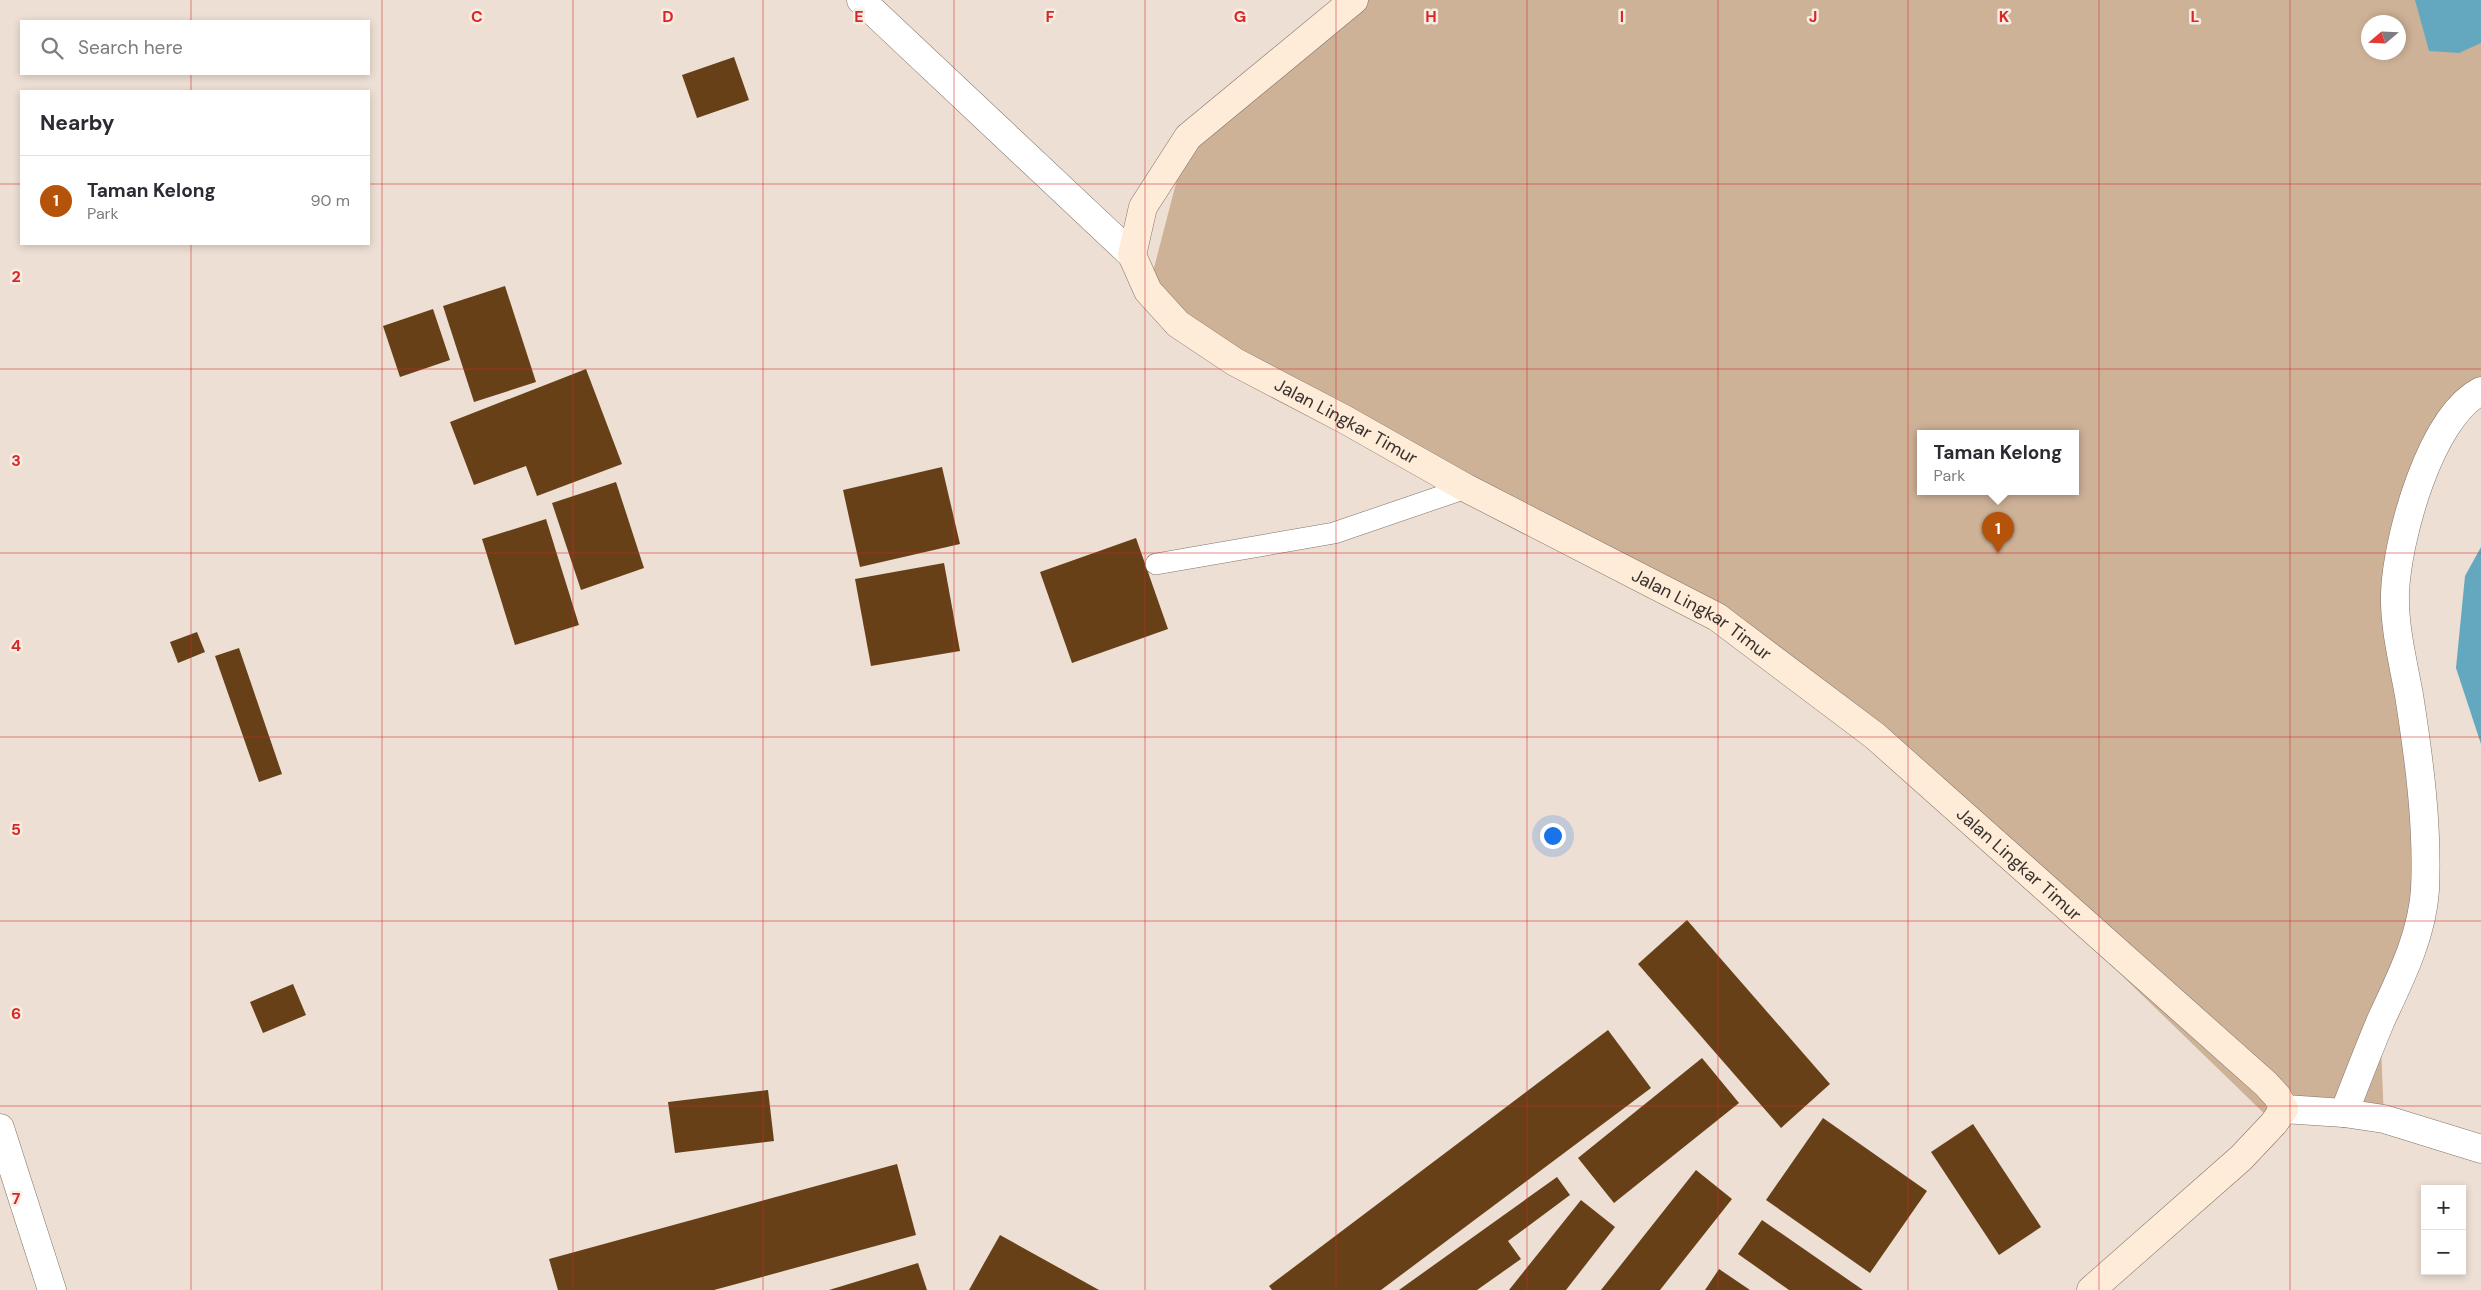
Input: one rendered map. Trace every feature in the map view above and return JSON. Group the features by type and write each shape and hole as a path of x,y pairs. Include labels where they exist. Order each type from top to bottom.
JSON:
{"main road":[{"path":"1132,255 1143,206 1188,137 1354,0"},
{"name":"Jalan Lingkar Timur","path":"1132,255 1148,291 1178,324 1235,362 1344,419 1466,488 1718,617 1875,736 2266,1084 2277,1096 2284,1109"},
{"path":"2092,1290 2241,1158 2274,1123 2284,1109"}],"street":[{"path":"862,0 1132,255"},
{"path":"2344,1113 2416,937 2425,891 2419,760 2398,628 2395,594 2398,558 2426,460 2449,421 2469,397 2481,391"},
{"path":"2284,1109 2344,1113 2384,1119 2481,1149"},
{"path":"0,1128 52,1290"}],"lane":[{"path":"1156,564 1334,533 1466,488"}],"shaded area":[{"path":"1354,0 2481,0 2481,393 2411,512 2395,594 2419,760 2416,937 2380,1023 2384,1119 2274,1123 1875,736 1717,617 1344,419 1148,291 1188,137"}],"water":[{"path":"2415,0 2481,0 2481,43 2459,53 2429,51"},
{"path":"2481,547 2481,744 2456,668 2465,576"}],"building":[{"path":"734,57 749,100 697,118 682,75"},
{"path":"505,286 536,382 474,402 443,306"},
{"path":"433,309 450,360 400,377 383,326"},
{"path":"586,369 622,464 537,496 526,466 474,485 450,422"},
{"path":"942,467 960,544 860,567 843,490"},
{"path":"616,482 644,568 581,590 552,503"},
{"path":"546,519 579,625 515,645 482,539"},
{"path":"1136,538 1168,629 1072,663 1040,572"},
{"path":"944,563 960,651 871,666 855,579"},
{"path":"197,632 205,652 178,663 170,642"},
{"path":"239,648 282,774 259,782 215,656"},
{"path":"1687,920 1830,1084 1781,1128 1638,964"},
{"path":"293,984 306,1015 263,1033 250,1002"},
{"path":"1608,1030 1651,1088 1381,1290 1272,1290 1269,1286"},
{"path":"1702,1058 1739,1103 1614,1203 1578,1158"},
{"path":"768,1090 774,1141 675,1153 668,1102"},
{"path":"1823,1118 1927,1191 1870,1273 1766,1200"},
{"path":"1973,1124 2041,1227 1999,1255 1931,1152"},
{"path":"897,1164 916,1235 714,1290 558,1290 549,1259"},
{"path":"1696,1170 1732,1199 1660,1290 1601,1290"},
{"path":"1557,1177 1570,1195 1508,1241 1521,1259 1477,1290 1399,1290"},
{"path":"1581,1200 1615,1227 1566,1290 1509,1290"},
{"path":"1762,1220 1863,1290 1789,1290 1738,1254"},
{"path":"1000,1235 1099,1290 969,1290"},
{"path":"918,1263 927,1290 829,1290"},
{"path":"1719,1269 1750,1290 1705,1290"}],"place":[{"name":"Taman Kelong","path":"1998,553"}]}
